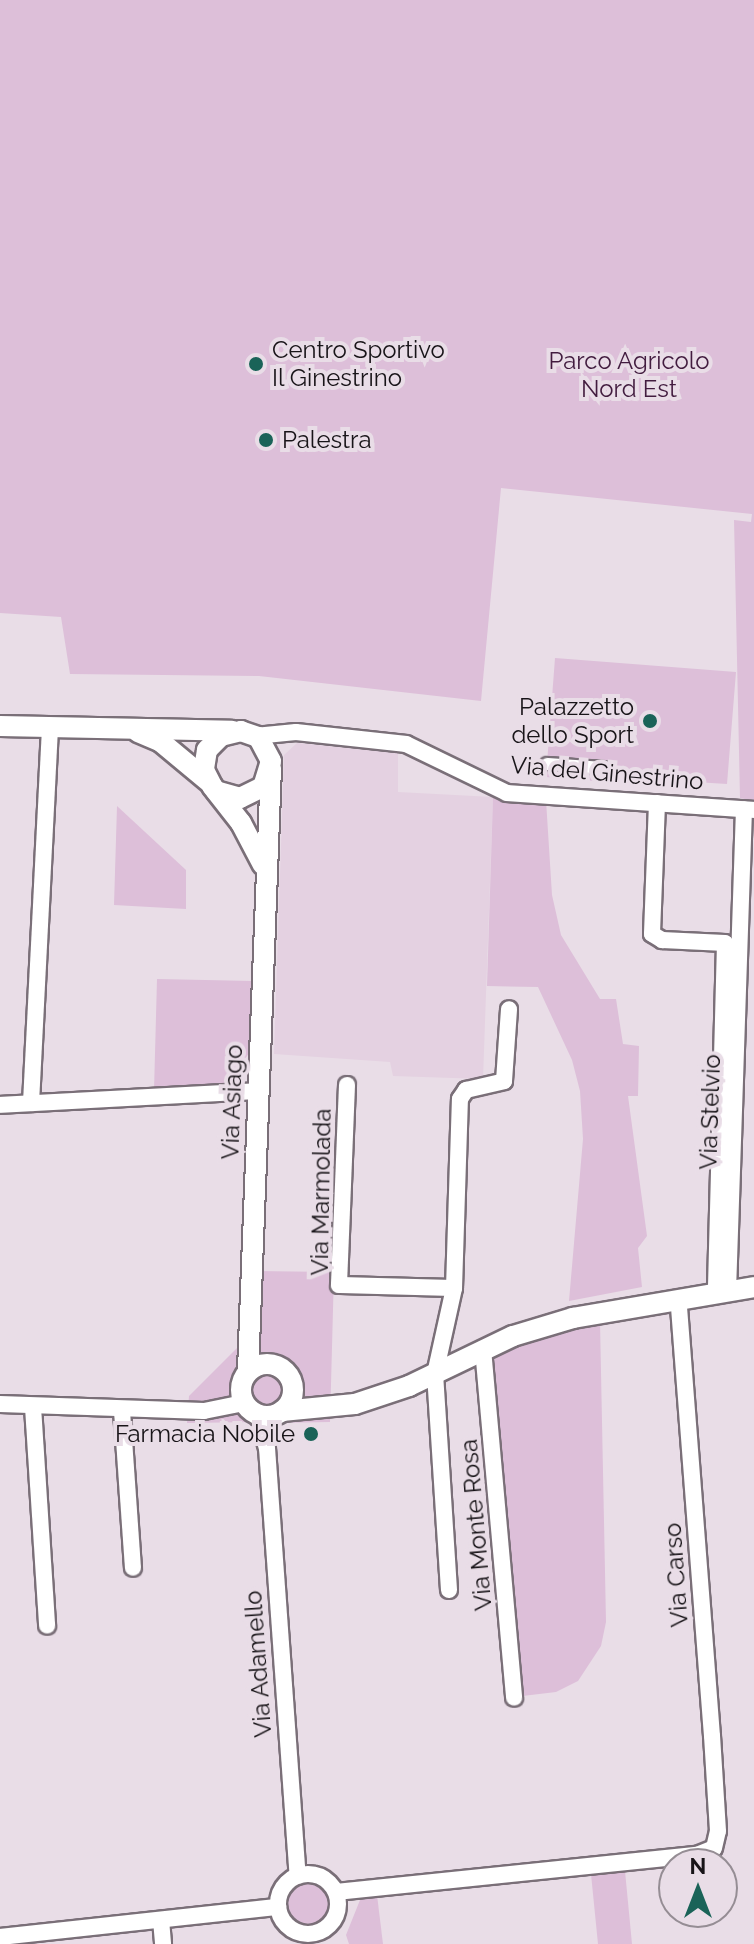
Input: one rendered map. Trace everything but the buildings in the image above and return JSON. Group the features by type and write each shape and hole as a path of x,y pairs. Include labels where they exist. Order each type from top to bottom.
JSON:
{"street":[{"name":"Via del Ginestrino","path":"0,726 259,737 319,734 410,745 507,793 749,810"},
{"path":"31,1103 50,727"},
{"name":"Via del Ginestrino","path":"127,729 161,742 212,786"},
{"path":"212,786 233,798 250,796 265,783 271,767 259,737 210,745 204,763 212,786 265,868"},
{"path":"547,764 604,768"},
{"name":"Via Asiago","path":"248,1371 271,767"},
{"path":"657,803 652,934 662,940 725,943 740,933"},
{"name":"Via Stelvio","path":"722,1292 749,810"},
{"name":"Via Stelvio","path":"722,1292 725,943"},
{"path":"449,1590 435,1374 454,1288 461,1096 504,1081 509,1009"},
{"name":"Via Marmolada","path":"347,1085 339,1285 454,1288"},
{"path":"0,1105 258,1091"},
{"path":"0,1404 122,1411 314,1411 388,1393 435,1374 483,1349 565,1320 754,1287"},
{"name":"Via Carso","path":"336,1892 697,1855 714,1848 718,1831 712,1736 678,1299"},
{"path":"250,1337 270,1364 287,1373 293,1391"},
{"name":"Via Monte Rosa","path":"483,1349 514,1698"},
{"path":"265,1411 240,1387 248,1371 270,1364"},
{"path":"293,1391 321,1399 388,1393"},
{"path":"265,1411 293,1391"},
{"path":"33,1407 47,1626"},
{"path":"122,1411 133,1568"},
{"name":"Via Adamello","path":"265,1411 298,1876"},
{"path":"298,1876 319,1876 336,1892 337,1913 327,1937 295,1931 278,1907 282,1890 298,1876"},
{"path":"0,1937 79,1937 161,1920 278,1907"},
{"path":"161,1920 163,1944"}],"shaded area":[{"path":"297,743 398,753 398,792 493,797 483,1079 393,1076 390,1062 274,1054 284,755"}],"green space":[{"name":"Centro Sportivo Il Ginestrino","path":"0,0 754,0 754,801 740,798 734,520 751,522 752,514 501,488 481,701 259,676 70,674 61,617 0,613"},
{"path":"555,658 736,672 727,784 695,782 694,789 546,777"},
{"path":"493,797 546,800 552,895 561,935 600,999 616,999 623,1044 639,1046 638,1096 628,1096 647,1236 638,1248 642,1287 569,1301 583,1139 580,1091 572,1060 538,987 487,986"},
{"path":"117,806 186,870 186,909 114,905"},
{"path":"157,979 253,981 251,1050 229,1083 154,1091"},
{"path":"252,1271 334,1272 330,1422 273,1423 267,1447 260,1422 187,1423 189,1396 239,1346 251,1327"},
{"path":"600,1322 606,1622 601,1646 578,1681 556,1692 514,1697 490,1353"},
{"path":"625,1871 632,1944 598,1944 591,1874"},
{"path":"308,1884 322,1890 328,1904 322,1918 308,1924 294,1918 288,1904 294,1890"},
{"path":"377,1895 383,1944 349,1944 346,1935 360,1900"}],"place":[{"name":"Centro Sportivo Il Ginestrino","path":"256,364"},
{"name":"Palestra","path":"266,440"},
{"name":"Palazzetto dello Sport","path":"650,721"},
{"name":"Farmacia Nobile","path":"311,1434"}],"park label":[{"name":"Parco Agricolo Nord Est","path":"629,375"}]}
